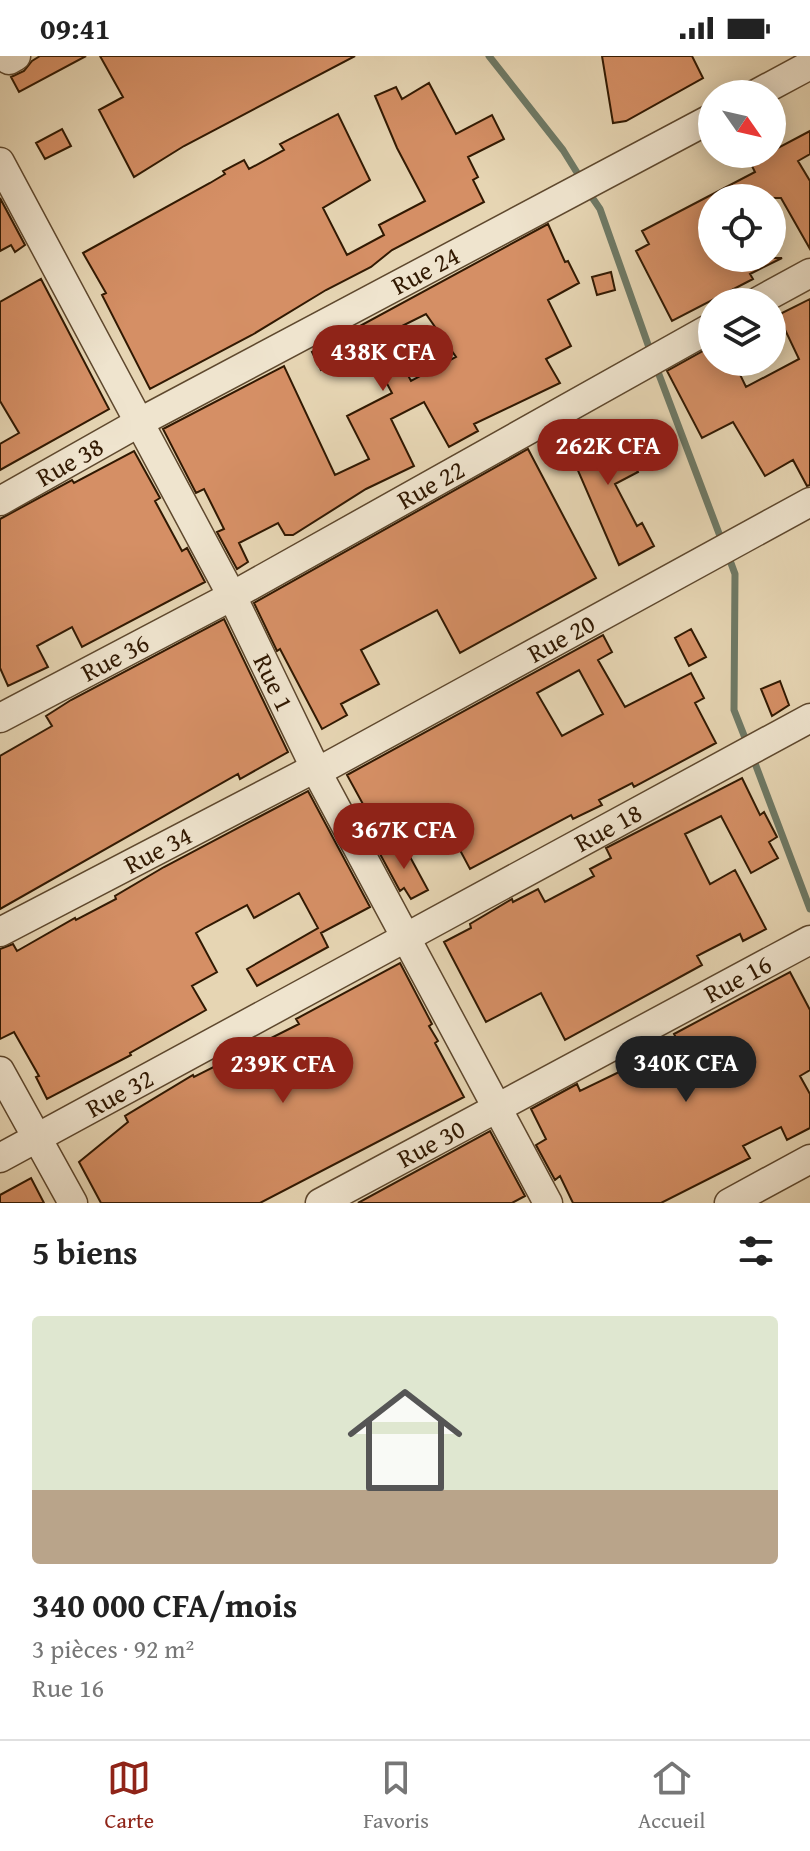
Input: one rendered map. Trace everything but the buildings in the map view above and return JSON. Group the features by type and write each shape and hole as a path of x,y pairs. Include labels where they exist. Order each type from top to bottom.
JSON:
{"street":[{"path":"782,80 810,65"},
{"name":"Rue 24","path":"140,422 698,126"},
{"name":"Rue 1","path":"0,162 232,596 316,770 548,1203"},
{"path":"783,288 810,273"},
{"name":"Rue 22","path":"232,596 698,335"},
{"name":"Rue 38","path":"0,501 140,422"},
{"name":"Rue 20","path":"316,770 810,502"},
{"name":"Rue 36","path":"0,718 232,596"},
{"name":"Rue 18","path":"406,938 810,718"},
{"name":"Rue 34","path":"0,932 316,770"},
{"name":"Rue 32","path":"0,1158 406,938"},
{"name":"Rue 16","path":"498,1108 810,940"},
{"path":"0,1071 73,1203"},
{"name":"Rue 30","path":"320,1203 498,1108"},
{"path":"729,1203 810,1159"}],"waterway":[{"path":"489,56 563,150 581,179"},
{"path":"587,190 600,209 651,353"},
{"path":"655,364 723,544"},
{"path":"728,555 735,574 734,710 747,743"},
{"path":"753,758 810,909"}]}
